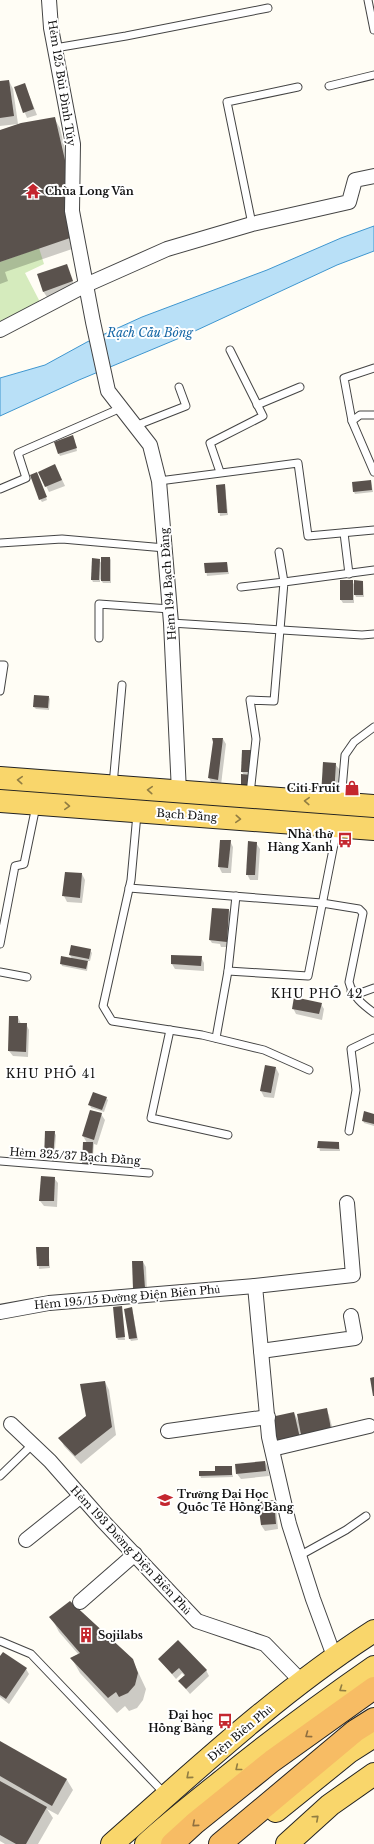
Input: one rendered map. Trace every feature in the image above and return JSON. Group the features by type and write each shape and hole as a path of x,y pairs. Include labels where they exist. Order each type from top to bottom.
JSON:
{"highway":[{"path":"172,1844 195,1823 272,1761 374,1688"},
{"path":"220,1844 355,1731 374,1720"}],"main road":[{"name":"Bạch Đằng","path":"0,778 374,806"},
{"path":"177,815 179,792"},
{"name":"Bạch Đằng","path":"0,801 374,829"},
{"name":"Điện Biên Phủ","path":"112,1844 244,1728 334,1656 374,1631"},
{"path":"146,1844 253,1756 322,1702 374,1667"},
{"path":"234,1844 349,1752 374,1736"},
{"path":"287,1844 330,1805 374,1774"}],"street":[{"name":"Hẻm 125 Bùi Đình Túy","path":"49,0 55,48 73,144 72,211 92,322 108,391"},
{"path":"0,330 86,285 167,249 252,224 349,202 355,180 374,176"},
{"name":"Hẻm 194 Bạch Đằng","path":"108,391 150,445 159,481 171,616 179,792"},
{"name":"Hẻm 195/15 Đường Điện Biên Phủ","path":"0,1312 49,1303 255,1286 353,1275 347,1203"},
{"path":"255,1286 272,1449 289,1524 334,1656"},
{"path":"261,1351 355,1338 351,1316"},
{"path":"168,1431 268,1417"},
{"name":"Hẻm 193 Đường Điện Biên Phủ","path":"11,1424 50,1461 197,1621 265,1644 302,1682"},
{"path":"272,1449 369,1426"},
{"path":"26,1540 81,1496"},
{"path":"80,1602 134,1554"}],"lane":[{"path":"368,0 374,30"},
{"path":"55,48 126,36 268,8"},
{"path":"329,86 374,75"},
{"path":"252,224 227,102 298,87"},
{"path":"220,472 210,443 263,416 230,350"},
{"path":"374,368 344,378 352,421 374,472"},
{"path":"134,426 186,406 179,386"},
{"path":"257,405 300,386"},
{"path":"0,489 26,478 18,453 121,408"},
{"path":"352,421 360,415 374,415"},
{"path":"159,481 298,463 308,536 374,530"},
{"path":"344,533 349,574"},
{"path":"0,543 62,539 165,548"},
{"path":"249,797 256,739 250,700 274,701 284,582 279,552"},
{"path":"241,587 374,570"},
{"path":"99,638 99,604 171,616 280,630 362,635 374,634"},
{"path":"0,665 4,666 0,691"},
{"path":"113,787 122,685"},
{"path":"341,803 345,755 354,742 374,727"},
{"path":"0,944 14,866 24,864 37,804"},
{"path":"137,812 129,888 103,1006 112,1021 216,1038 264,1050 309,1070"},
{"path":"228,971 308,976 338,827"},
{"path":"129,888 322,903 359,909 363,913 349,982 351,991 356,999 374,1013"},
{"path":"216,1038 228,971 236,896"},
{"path":"0,972 27,977"},
{"path":"351,991 363,992 374,988"},
{"path":"170,1030 151,1118 228,1135"},
{"path":"349,1131 356,1090 351,1049 374,1038"},
{"name":"Hẻm 325/37 Bạch Đằng","path":"0,1161 149,1172"},
{"path":"0,1476 33,1444"},
{"path":"299,1556 346,1530 366,1516"},
{"path":"0,1641 31,1654 166,1796"}],"green space":[{"path":"39,248 44,264 25,273 40,302 0,322 0,262"}],"water":[{"name":"Rạch Cầu Bông","path":"374,226 374,251 337,265 182,337 79,380 0,416 0,378 45,365 87,342 142,317 267,270 341,238"}],"building":[{"path":"9,80 14,116 0,118 0,81"},
{"path":"25,83 34,109 23,113 14,87"},
{"name":"Chùa Long Vân","path":"55,117 68,173 65,209 70,238 0,262 0,130 21,123"},
{"path":"67,264 73,281 43,292 37,274"},
{"path":"73,435 77,448 58,454 54,442"},
{"path":"55,464 62,480 45,487 38,472"},
{"path":"37,472 47,497 39,500 30,475"},
{"path":"371,480 372,490 353,492 352,482"},
{"path":"225,484 227,513 218,513 216,485"},
{"path":"101,557 110,557 110,581 101,581"},
{"path":"92,558 100,559 99,580 91,580"},
{"path":"227,562 228,572 205,573 204,563"},
{"path":"340,580 353,580 353,600 340,600"},
{"path":"354,580 363,581 363,595 354,595"},
{"path":"34,695 49,696 48,708 33,707"},
{"path":"212,738 223,738 218,780 208,778 213,742"},
{"path":"242,750 252,750 251,772 241,772"},
{"path":"323,762 336,763 334,796 321,796"},
{"path":"241,774 251,775 250,788 241,787"},
{"path":"220,840 231,840 228,868 218,867"},
{"path":"248,841 257,842 255,875 246,875"},
{"path":"65,872 82,873 80,898 62,896"},
{"path":"212,908 229,909 227,942 209,940"},
{"path":"71,945 91,949 89,959 69,955"},
{"path":"171,955 202,956 201,966 171,964"},
{"path":"61,956 88,961 86,969 60,964"},
{"path":"294,997 322,1003 319,1014 292,1009"},
{"path":"9,1016 18,1016 18,1023 27,1023 26,1052 8,1051"},
{"path":"265,1065 276,1067 271,1093 260,1091"},
{"path":"93,1092 107,1097 102,1110 88,1105"},
{"path":"90,1110 102,1113 94,1140 82,1136"},
{"path":"364,1111 374,1114 374,1124 362,1121"},
{"path":"45,1131 55,1131 53,1159 44,1159"},
{"path":"318,1141 339,1142 339,1149 317,1148"},
{"path":"83,1142 93,1142 92,1165 82,1164"},
{"path":"41,1176 55,1177 54,1201 39,1201"},
{"path":"36,1247 49,1247 49,1266 37,1266"},
{"path":"132,1261 143,1261 145,1288 133,1289"},
{"path":"122,1306 125,1337 116,1338 113,1307"},
{"path":"132,1307 137,1338 129,1339 124,1309"},
{"path":"374,1377 374,1396 373,1396 370,1378"},
{"path":"105,1381 112,1427 75,1456 58,1438 86,1416 80,1384"},
{"path":"327,1408 331,1429 301,1435 297,1414"},
{"path":"294,1412 300,1438 276,1443 271,1417"},
{"path":"265,1461 266,1471 236,1474 235,1464"},
{"path":"215,1466 232,1466 232,1475 199,1476 199,1471 215,1471"},
{"path":"274,1500 276,1524 261,1525 258,1502"},
{"name":"Sojilabs","path":"70,1601 133,1659 138,1673 135,1685 128,1693 119,1697 116,1692 108,1698 70,1658 80,1653 49,1617"},
{"path":"178,1640 207,1670 186,1689 178,1681 185,1675 179,1668 172,1674 158,1659"},
{"path":"3,1652 27,1668 6,1699 0,1695 0,1656"},
{"path":"0,1741 67,1779 52,1806 0,1776"},
{"path":"0,1781 47,1807 26,1844 16,1844 0,1835"}],"place":[{"name":"Chùa Long Vân","path":"33,191"},
{"name":"Citi Fruit","path":"352,788"},
{"name":"Nhà thờ Hàng Xanh","path":"345,840"},
{"name":"Trường Đại Học Quốc Tế Hồng Bàng","path":"165,1500"},
{"name":"Sojilabs","path":"86,1635"},
{"name":"Đại học Hồng Bàng","path":"225,1721"}],"district":[{"name":"KHU PHỐ 42","path":"317,993"},
{"name":"KHU PHỐ 41","path":"51,1073"}]}
